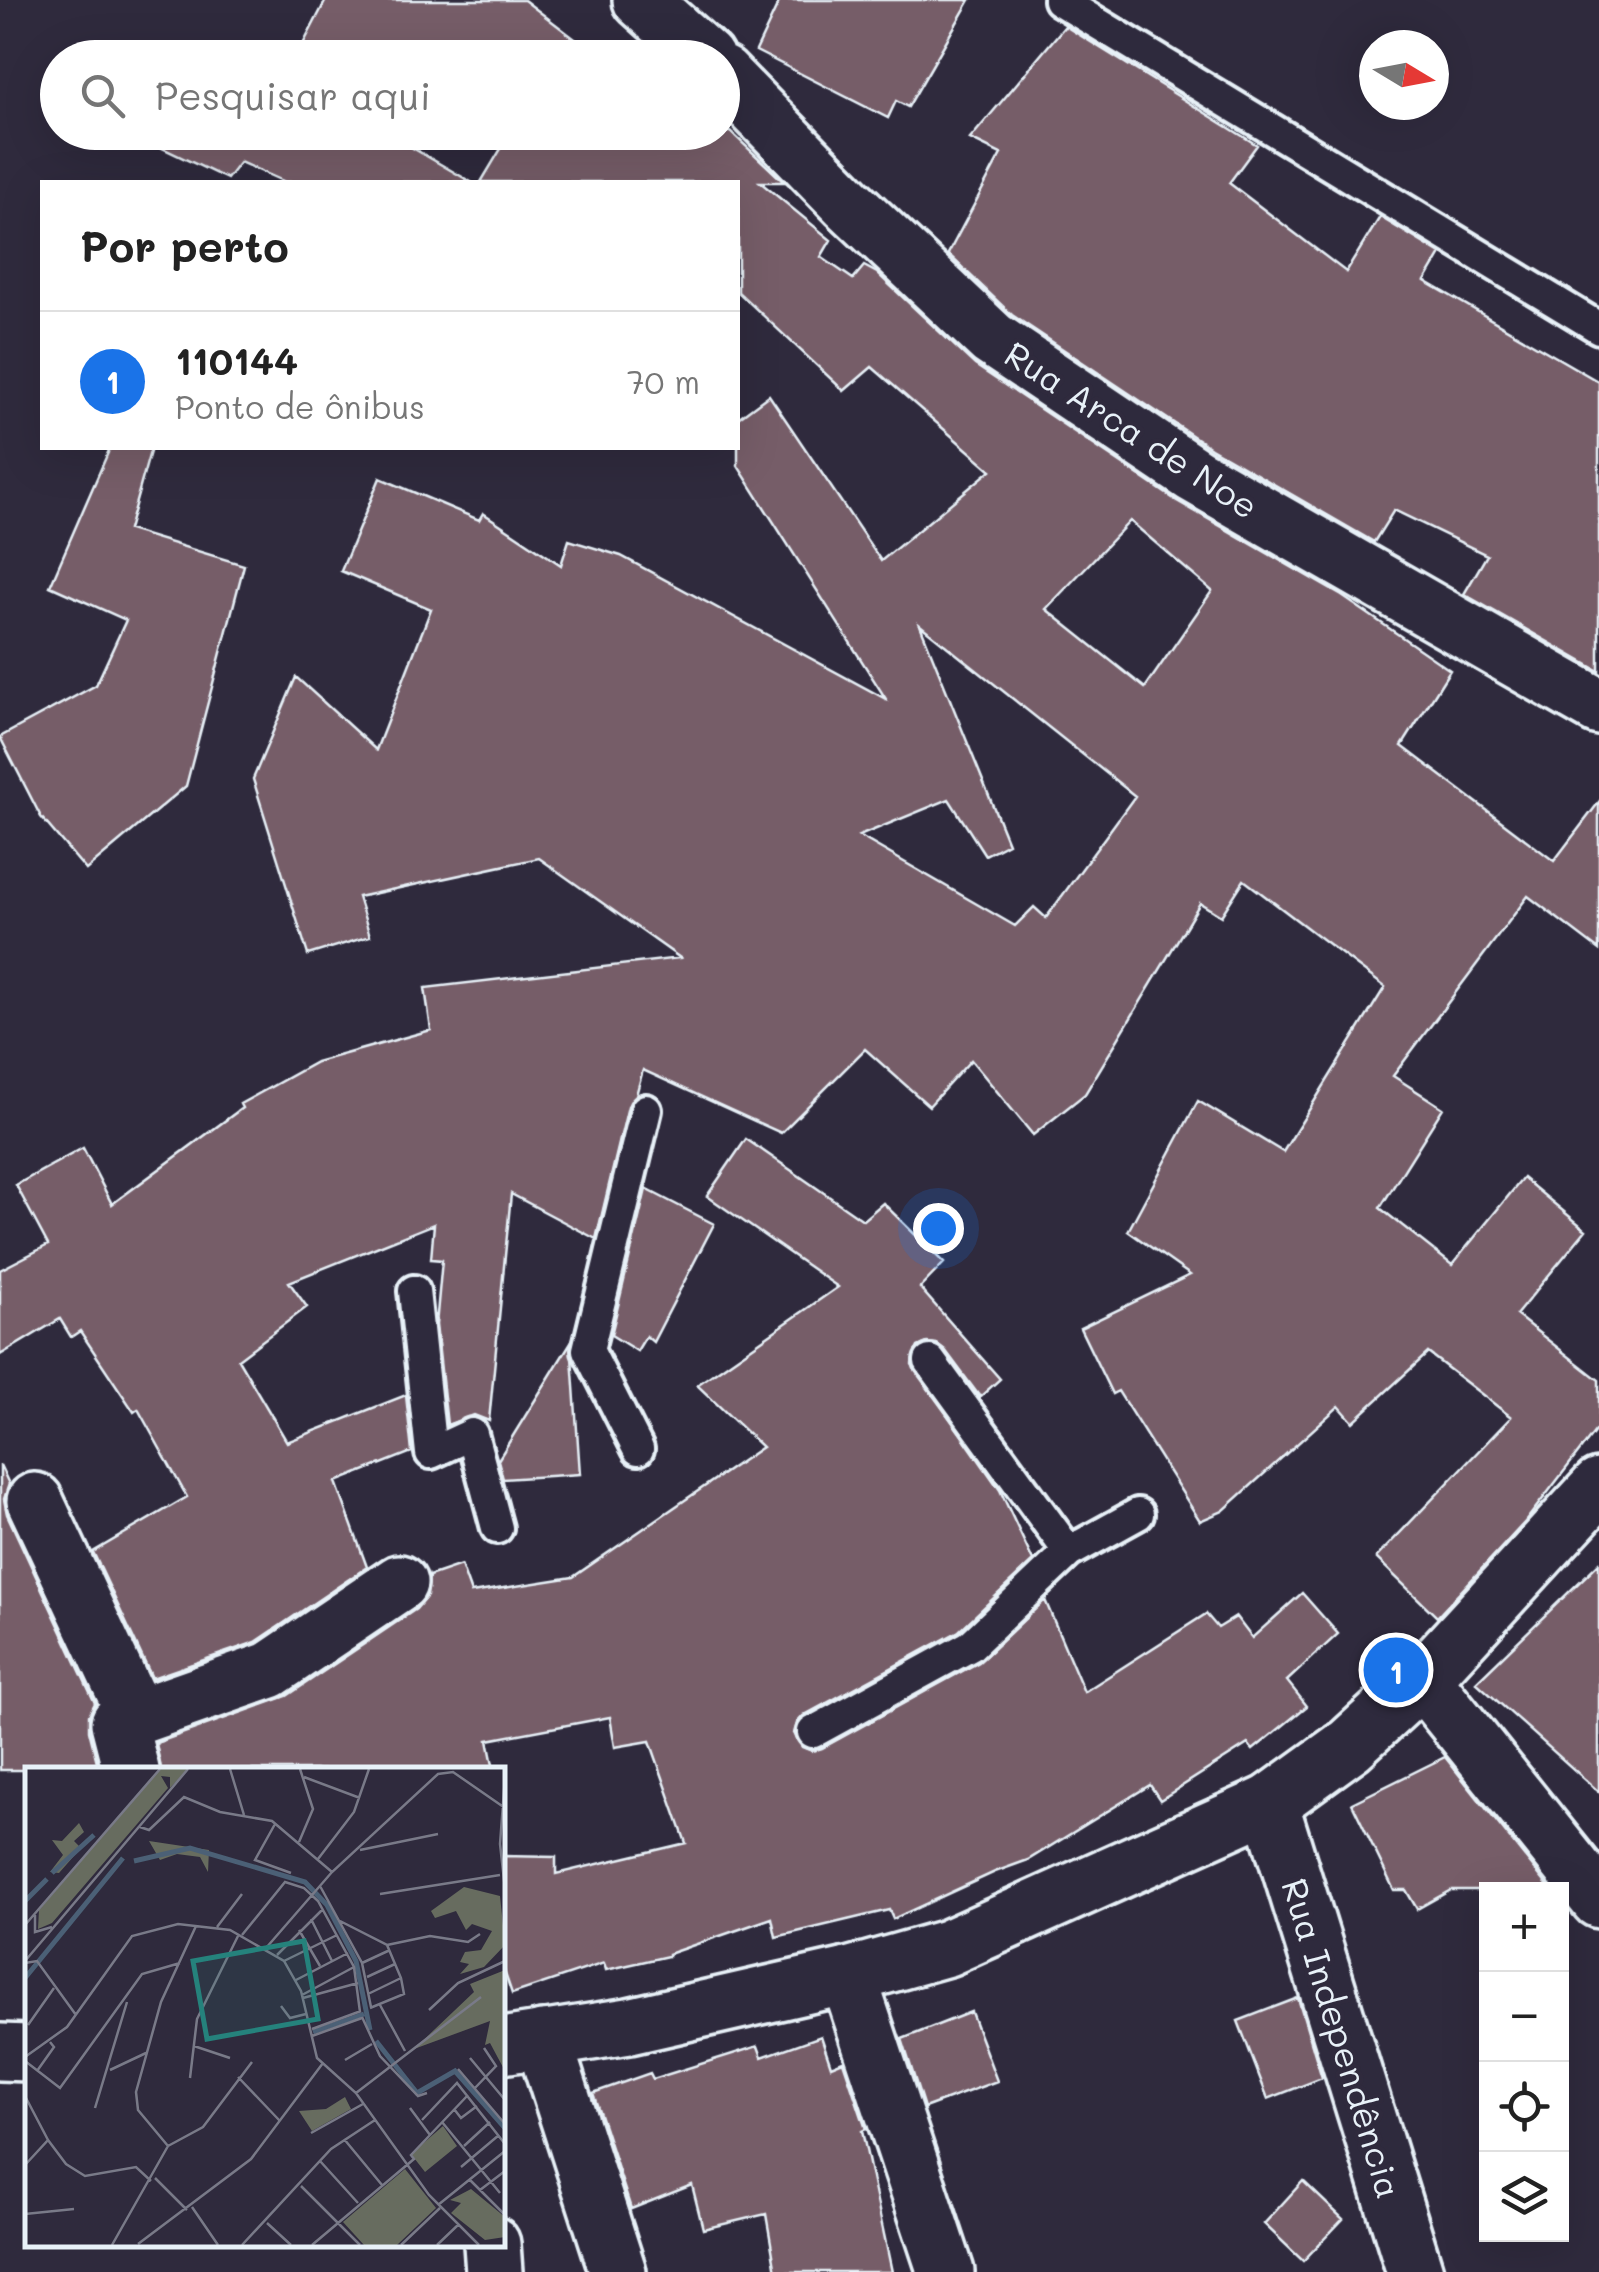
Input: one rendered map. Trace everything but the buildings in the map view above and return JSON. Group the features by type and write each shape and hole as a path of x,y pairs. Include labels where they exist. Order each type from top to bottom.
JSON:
{"street":[{"path":"641,0 686,40"},
{"name":"Rua Arca de Noe","path":"740,92 848,203 992,339 1194,476 1599,708"},
{"path":"618,2272 523,2042 629,2026 848,1976 948,1948 1270,1803 1350,1744 1422,1679 1599,1486"},
{"path":"34,1500 133,1743 270,1670 399,1583"},
{"path":"1422,1679 1599,1900"},
{"name":"Rua Independência","path":"1270,1803 1415,2272"},
{"path":"848,1976 946,2272"},
{"path":"492,2247 494,2272"}],"lane":[{"path":"1059,0 1599,328"},
{"path":"638,1448 588,1350 646,1110"},
{"path":"414,1291 430,1453 472,1434 497,1528"},
{"path":"930,1361 1068,1552"},
{"path":"814,1732 970,1646 1068,1552 1138,1514"}],"place":[{"name":"110144","path":"1396,1670"}]}
